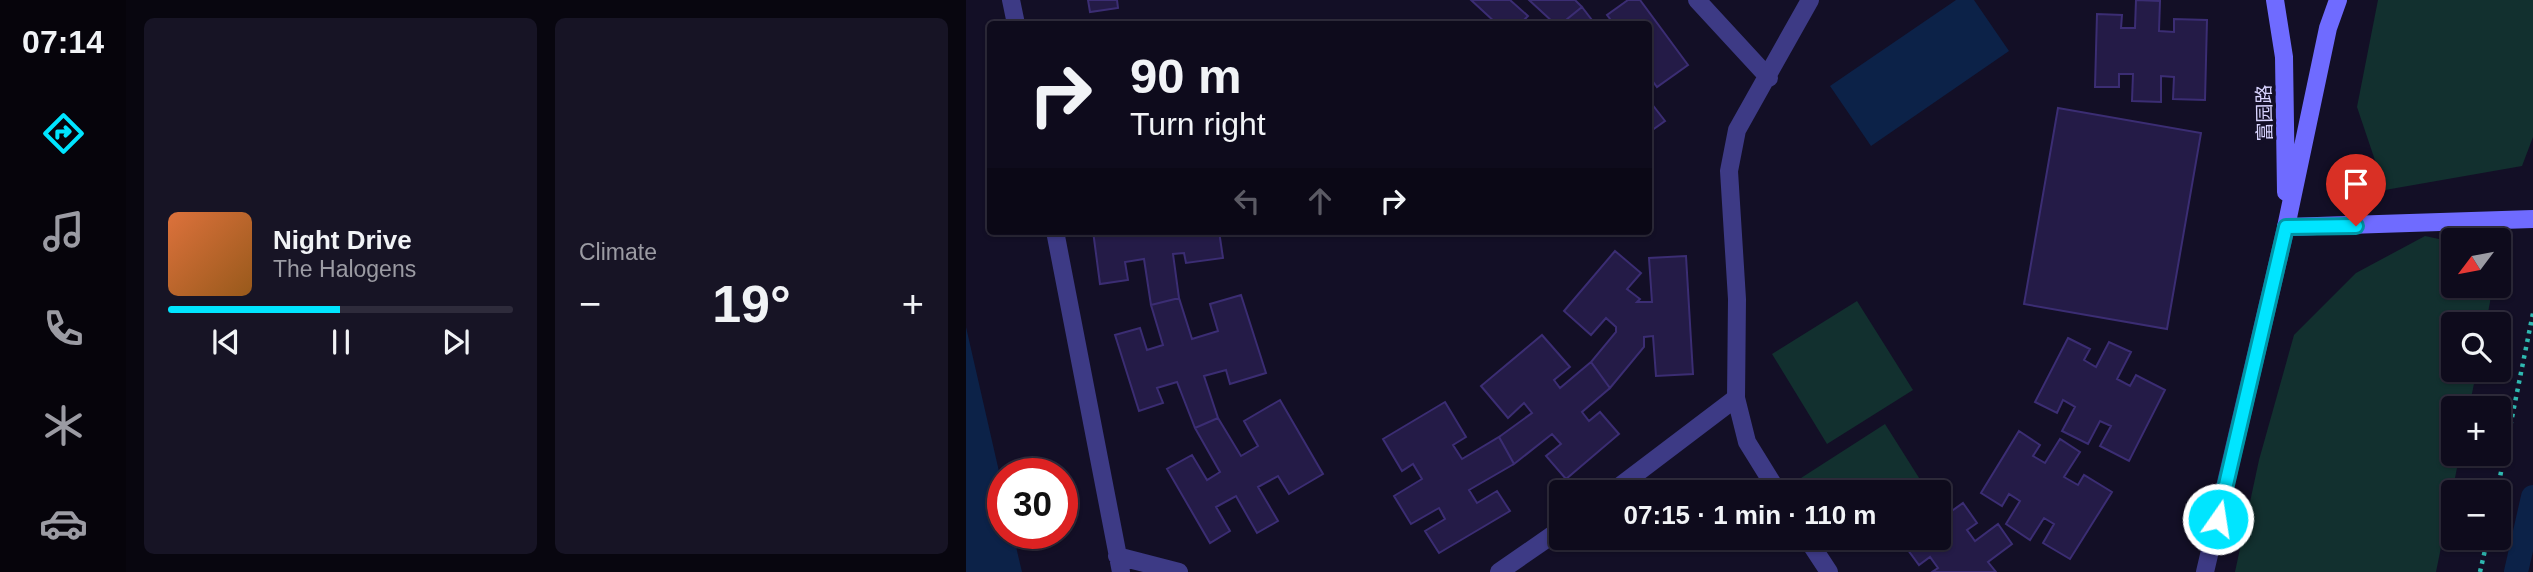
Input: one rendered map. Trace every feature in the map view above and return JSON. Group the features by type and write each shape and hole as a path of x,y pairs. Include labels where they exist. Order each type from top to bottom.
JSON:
{"street":[{"path":"1011,0 1015,21"},
{"path":"1697,0 1769,78"},
{"path":"1771,480 1747,442 1736,398 1737,299 1729,171 1737,130 1769,78 1810,0"},
{"name":"富园路","path":"2275,0 2284,57 2286,227"},
{"path":"2205,572 2286,227 2328,28 2338,0"},
{"path":"2286,227 2533,219"},
{"path":"1056,235 1119,564 1179,572"},
{"path":"1628,480 1736,398"},
{"path":"1499,572 1549,537"},
{"path":"1815,550 1829,572"}],"path":[{"path":"2499,480 2533,313"},
{"path":"2480,572 2485,550"}],"green space":[{"path":"2378,0 2533,0 2533,137 2522,166 2385,190 2357,107"},
{"path":"2425,236 2441,239 2441,298 2491,298 2488,312 2441,312 2441,382 2474,382 2471,396 2441,396 2441,466 2457,466 2455,480 2441,480 2441,547 2436,572 2235,572 2259,460 2294,335 2356,273"},
{"path":"1857,301 1913,390 1827,444 1772,354"},
{"path":"1885,424 1920,480 1802,480 1801,478"}],"water":[{"path":"1956,0 1974,0 2009,51 1871,146 1830,86"},
{"path":"966,327 996,458 987,458 987,549 1017,549 1022,572 966,572"}],"building":[{"path":"1088,0 1117,0 1118,8 1090,12"},
{"path":"1471,0 1510,0 1528,16 1523,21 1494,21"},
{"path":"1529,0 1575,0 1582,7 1565,21 1552,21"},
{"path":"1628,0 1640,0 1688,65 1657,87 1652,80 1652,21 1612,21 1607,15"},
{"path":"2136,0 2160,1 2159,31 2174,32 2174,19 2207,20 2205,100 2173,99 2174,77 2161,76 2161,102 2132,101 2133,74 2119,74 2119,87 2095,87 2097,14 2122,15 2121,28 2135,28"},
{"path":"1582,7 1593,21 1565,21"},
{"path":"1652,104 1665,121 1652,130"},
{"path":"2058,108 2201,133 2167,329 2024,304"},
{"path":"1094,235 1220,235 1223,258 1186,263 1184,253 1173,254 1179,298 1151,305 1144,259 1125,262 1128,280 1100,284"},
{"path":"1615,251 1641,273 1627,289 1640,299 1637,302 1652,302 1649,258 1686,256 1693,374 1656,376 1653,336 1644,337 1644,347 1610,388 1591,362 1616,332 1616,327 1606,318 1591,335 1564,311"},
{"path":"1241,295 1266,373 1230,384 1226,370 1204,376 1218,418 1195,428 1177,382 1157,388 1163,403 1139,411 1115,335 1140,328 1147,350 1163,345 1151,305 1179,298 1192,339 1218,331 1210,304"},
{"path":"1542,335 1570,367 1554,380 1560,388 1591,362 1610,388 1582,412 1589,421 1600,412 1619,434 1566,479 1546,456 1561,444 1552,434 1514,464 1499,437 1532,413 1524,403 1508,418 1481,386"},
{"path":"2068,338 2090,349 2084,360 2096,367 2109,342 2131,352 2117,379 2130,386 2136,375 2165,390 2129,461 2100,446 2111,426 2100,421 2088,444 2062,431 2075,407 2063,400 2057,413 2035,402"},
{"path":"1280,400 1323,474 1289,494 1278,476 1258,487 1278,521 1257,533 1236,496 1216,507 1230,531 1210,543 1167,469 1192,455 1207,480 1220,472 1195,428 1218,418 1241,456 1258,446 1244,421"},
{"path":"1445,402 1466,437 1453,445 1462,459 1499,437 1514,464 1469,490 1477,503 1497,491 1510,511 1439,553 1425,531 1445,519 1439,508 1411,524 1394,496 1422,479 1413,464 1402,471 1383,439"},
{"path":"2019,431 2040,445 2033,456 2045,463 2060,439 2080,452 2064,477 2078,485 2084,475 2112,492 2070,559 2043,543 2054,524 2044,518 2030,540 2006,524 2020,501 2009,494 2002,506 1981,493"},
{"path":"1963,503 1977,523 1967,530 1975,541 1998,524 2012,544 1988,562 1996,572 1932,572 1938,568 1930,557 1919,565 1908,550 1951,550 1951,512"}],"waterway":[{"path":"2516,572 2533,497"}],"route":[{"path":"2218,519 2286,227 2356,226"}]}
